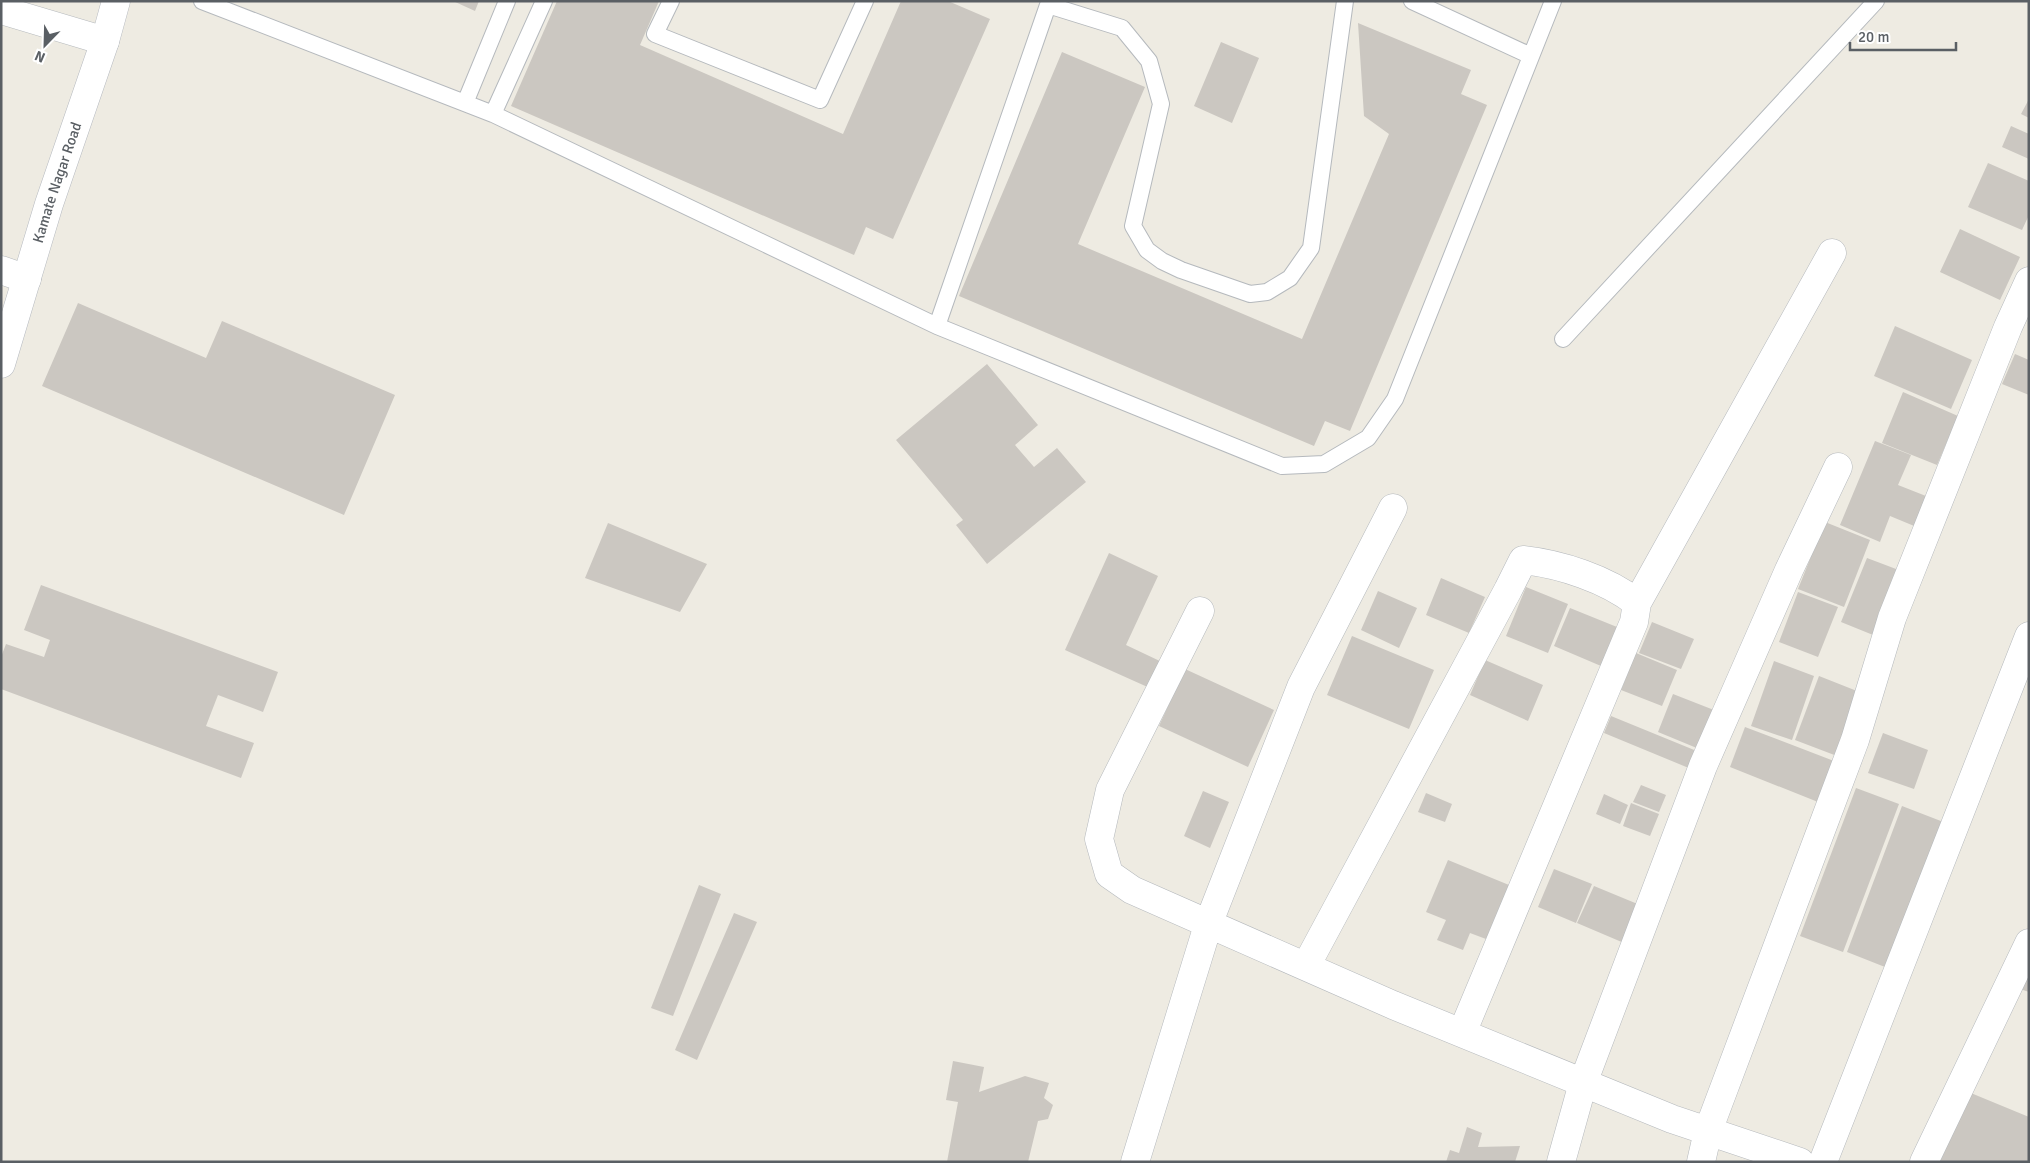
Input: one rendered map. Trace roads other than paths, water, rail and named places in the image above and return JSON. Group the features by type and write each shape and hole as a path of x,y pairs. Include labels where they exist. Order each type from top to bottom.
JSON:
{"street":[{"name":"Kamate Nagar Road","path":"1,364 49,204 105,41 116,1"},
{"path":"1,10 105,41"},
{"path":"1462,1033 1634,622 1637,603 1832,253"},
{"path":"1,270 27,279"},
{"path":"1701,1162 1708,1131 1855,740 1892,618 2008,327 2029,281"},
{"path":"1562,1162 1583,1083 1703,766 1785,579 1838,467"},
{"path":"1135,1162 1209,922 1301,687 1393,508"},
{"path":"1306,966 1523,560 1549,562 1620,590 1637,603"},
{"path":"1200,611 1110,790 1098,839 1109,874 1132,890 1209,922 1393,1005 1672,1119 1800,1162"},
{"path":"1823,1162 2029,636"},
{"path":"1924,1162 2029,943"}],"lane":[{"path":"202,1 493,114 937,326 1282,466 1324,464 1368,438 1395,399 1553,1"},
{"path":"465,103 507,1"},
{"path":"493,114 544,1"},
{"path":"671,1 655,34 820,100 865,1"},
{"path":"937,326 1042,3 1122,28 1149,60 1161,104 1133,226 1147,250 1162,261 1181,270 1250,294 1267,292 1290,278 1311,248 1345,1"},
{"path":"1412,1 1531,56"},
{"path":"1563,339 1876,1"}]}
